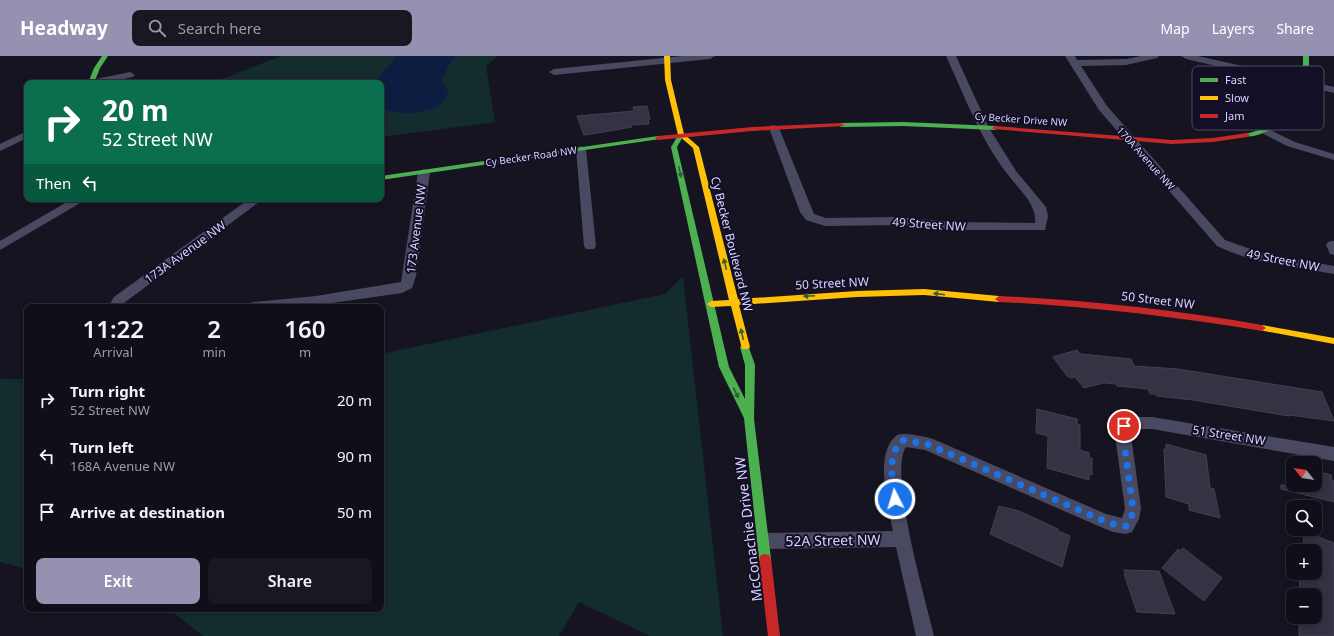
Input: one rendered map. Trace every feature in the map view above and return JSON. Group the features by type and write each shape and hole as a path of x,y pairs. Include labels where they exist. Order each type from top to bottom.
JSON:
{"street":[{"path":"92,80 97,68 105,56"},
{"path":"554,72 667,58 710,56"},
{"path":"950,56 984,128"},
{"path":"1073,59 1126,62 1154,56"},
{"path":"1186,56 1230,66"},
{"path":"667,58 668,80 682,135 674,147 711,304"},
{"name":"170A Avenue NW","path":"1073,59 1103,108 1221,243 1233,250"},
{"path":"106,80 130,75"},
{"path":"1324,88 1334,90"},
{"name":"Cy Becker Drive NW","path":"682,135 774,128 868,124 926,124 1130,139 1194,141 1230,138 1264,130"},
{"name":"49 Street NW","path":"774,128 806,212 810,217 817,220 833,222 898,221 969,227 1041,227 1042,216 1040,207 1012,172 984,128"},
{"path":"1264,130 1291,144 1334,157"},
{"name":"Cy Becker Road NW","path":"384,178 682,135"},
{"name":"Cy Becker Boulevard NW","path":"682,135 696,147 734,302 729,316 750,365"},
{"path":"0,148 24,136"},
{"path":"581,149 590,246"},
{"name":"173 Avenue NW","path":"284,304 316,301 402,288 407,285 410,276 424,172"},
{"path":"0,246 76,202"},
{"name":"173A Avenue NW","path":"117,304 119,300 253,202"},
{"name":"49 Street NW","path":"1233,250 1334,270"},
{"name":"50 Street NW","path":"711,304 857,294 924,292 978,298 1117,307 1204,318 1334,341"},
{"name":"50 Street NW","path":"941,304 978,298"},
{"name":"McConachie Drive NW","path":"711,304 729,316 724,367 749,419"},
{"name":"McConachie Drive NW","path":"750,365 749,419 774,636"},
{"name":"51 Street NW","path":"903,539 896,509 892,465 895,448 902,440 927,444 1102,520 1113,524 1126,526 1131,519 1133,509 1123,435 1124,426 1131,423 1152,423 1334,454"},
{"path":"903,539 925,636"},
{"name":"52A Street NW","path":"764,541 903,539"}],"green space":[{"path":"281,56 498,56 486,66 495,122 384,137 384,80 220,80"},
{"path":"683,276 723,636 650,636 579,602 559,636 203,636 173,612 384,612 384,353 665,294"},
{"path":"0,379 24,379 24,568 0,562"}],"water":[{"path":"396,56 456,56 449,65 442,80 449,94 441,104 420,112 403,113 384,108 384,80 378,80"}],"building":[{"path":"647,106 650,119 648,119 649,124 631,125 632,127 584,135 577,116 634,111 633,107"},
{"path":"1077,350 1081,354 1131,359 1134,366 1178,369 1322,392 1334,421 1289,416 1193,400 1157,396 1156,394 1150,394 1148,389 1117,386 1117,384 1104,383 1084,388 1075,377 1071,378 1067,376 1053,357"},
{"path":"1037,409 1077,419 1077,424 1080,425 1080,450 1089,453 1089,458 1092,458 1092,475 1089,474 1089,480 1047,468 1048,436 1036,433"},
{"path":"1166,444 1206,455 1210,488 1214,489 1220,518 1189,510 1189,504 1166,497 1164,449 1166,450"},
{"path":"1322,473 1331,475 1332,480 1334,481 1334,502 1293,492 1322,492"},
{"path":"1281,485 1286,485 1286,490 1281,489"},
{"path":"999,506 1019,511 1070,536 1062,567 990,534"},
{"path":"1303,536 1316,536 1334,543 1334,636 1299,636 1299,624 1322,624 1322,588 1299,588 1300,580 1322,580 1322,544 1304,544"},
{"path":"1183,548 1222,578 1204,601 1162,568 1178,549 1180,551"},
{"path":"1124,570 1159,571 1175,614 1137,612"}],"traffic: fast":[{"path":"92,80 97,68 105,56"},
{"path":"1306,56 1306,66"},
{"path":"841,125 903,124 995,128"},
{"path":"1247,135 1264,130"},
{"path":"681,135 674,147 724,367 748,416"},
{"path":"384,178 658,138"},
{"path":"745,347 750,365 749,419 765,559"}],"traffic: slow":[{"path":"667,56 668,80 681,135 696,147 745,347"},
{"path":"711,304 857,294 924,292 999,299"},
{"path":"1262,328 1334,341"}],"traffic: jam":[{"path":"658,138 752,129 841,125"},
{"path":"995,128 1172,142 1213,140 1247,135"},
{"path":"999,299 1032,300 1131,309 1262,328"},
{"path":"765,559 774,636"}],"route":[{"path":"895,499 892,465 895,448 902,440 917,441 1102,520 1113,524 1126,526 1131,519 1133,509 1123,435 1124,426"}]}
